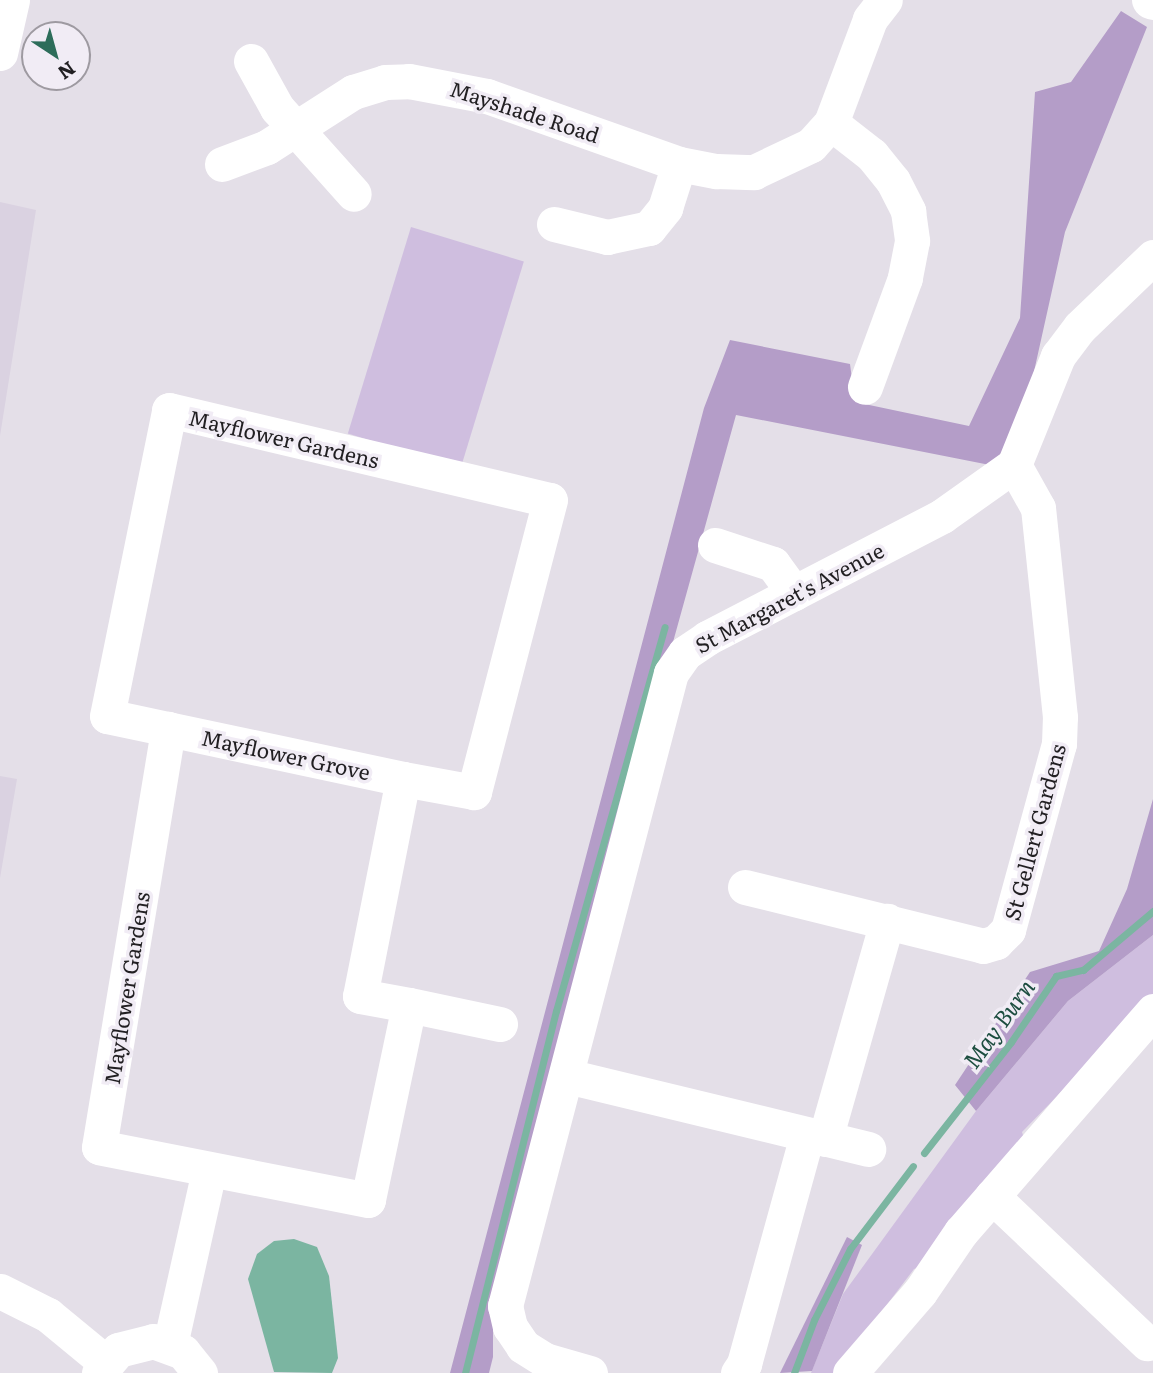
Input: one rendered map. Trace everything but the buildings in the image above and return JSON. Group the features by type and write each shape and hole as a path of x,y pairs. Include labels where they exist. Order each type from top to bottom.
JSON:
{"street":[{"path":"0,53 12,0"},
{"name":"Mayshade Road","path":"222,164 267,147 354,92 385,82 409,81 486,96 679,163 716,171 754,172 811,145 831,123 870,19 885,0"},
{"path":"251,61 277,108 354,194"},
{"path":"831,123 872,155 893,181 908,211 912,241 905,278 865,371"},
{"path":"554,224 607,237 649,228 665,208 679,163"},
{"path":"1014,465 1058,356 1080,327 1153,257"},
{"name":"Mayflower Gardens","path":"209,1170 100,1147 168,729 107,716 170,410 550,500 474,792 403,779"},
{"name":"St Margaret's Avenue","path":"590,1373 545,1360 523,1346 510,1326 505,1306 671,673 685,653 707,638 942,516 1014,465"},
{"name":"St Gellert Gardens","path":"745,887 982,946 996,942 1008,930 1059,744 1060,717 1038,508 1014,465"},
{"path":"715,545 774,564 794,593"},
{"name":"Mayflower Grove","path":"168,729 403,779"},
{"path":"403,779 360,996 500,1024"},
{"path":"738,1373 744,1364 887,921"},
{"path":"170,1345 209,1170 368,1200 409,1005"},
{"path":"850,1373 904,1311 992,1196 1153,1012"},
{"path":"567,1076 868,1149"},
{"path":"197,1218 256,1179"},
{"path":"992,1196 1147,1343"},
{"path":"0,1291 48,1315 102,1368 135,1343 170,1345 183,1352 200,1373"}],"shaded area":[{"path":"1121,11 1147,27 1065,232 1023,421 995,466 736,415 493,1291 493,1357 489,1373 450,1373 704,408 730,340 850,364 855,402 969,426 1020,318 1035,92 1071,82"},
{"path":"0,202 36,210 0,436"},
{"path":"411,227 524,261 461,468 348,434"},
{"path":"0,776 17,779 0,878"},
{"path":"1153,799 1153,935 1068,1001 976,1111 955,1085 1030,972 1099,951 1127,889"},
{"path":"1153,935 1153,998 1022,1132 1025,1142 925,1265 914,1269 835,1373 811,1373 843,1294 976,1111 1068,1001"},
{"path":"847,1237 862,1245 812,1371 780,1373"},
{"path":"294,1239 317,1247 329,1276 338,1358 332,1373 274,1372 248,1279 257,1254 274,1241"}],"waterway":[{"path":"465,1373 556,1011 665,627"},
{"name":"May Burn","path":"924,1153 1011,1042 1056,976 1083,970 1153,911"},
{"name":"May Burn","path":"794,1373 814,1320 850,1249 913,1166"}]}
